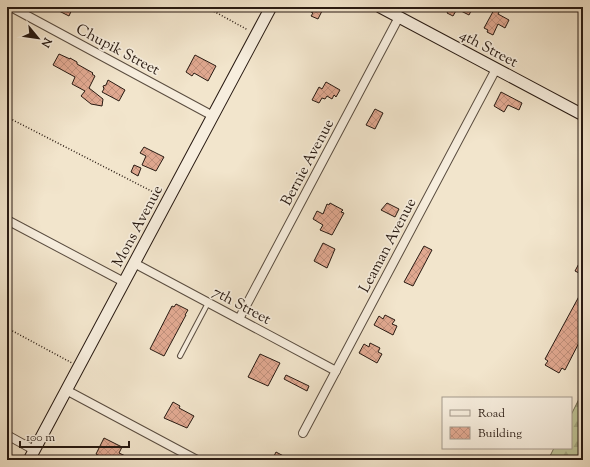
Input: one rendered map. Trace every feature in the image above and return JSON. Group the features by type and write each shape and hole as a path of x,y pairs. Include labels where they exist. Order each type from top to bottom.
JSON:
{"street":[{"name":"Chupik Street","path":"11,7 213,116"},
{"name":"Mons Avenue","path":"29,460 271,7"},
{"name":"4th Street","path":"380,7 583,115"},
{"name":"Bernie Avenue","path":"239,319 399,17"},
{"name":"Leaman Avenue","path":"303,433 496,70"},
{"path":"7,220 124,282"},
{"name":"7th Street","path":"134,263 336,372"},
{"path":"66,390 197,460"},
{"path":"7,435 34,450"}],"lane":[{"path":"180,356 208,303"}],"path":[{"path":"206,7 256,35"},
{"path":"7,117 168,200"},
{"path":"7,328 79,366"}],"green space":[{"path":"583,391 583,460 548,460 554,449 572,449 572,413"}],"building":[{"path":"51,7 73,7 69,16"},
{"path":"302,7 324,7 318,19 311,16 313,13"},
{"path":"450,7 473,7 469,15 457,9 453,16 447,13"},
{"path":"495,8 500,10 498,14 509,20 505,28 498,24 493,35 487,32 488,30 484,28"},
{"path":"59,54 70,58 77,62 77,64 93,73 92,74 95,76 89,88 103,99 102,106 91,104 81,96 85,91 72,84 75,77 53,65"},
{"path":"195,55 216,66 208,81 194,73 192,76 186,72"},
{"path":"108,80 125,90 119,101 102,92 104,89 103,86 106,85"},
{"path":"326,82 340,90 336,97 334,95 332,99 327,96 325,99 322,98 319,103 312,100 319,87 322,89"},
{"path":"501,92 522,103 519,110 508,105 504,112 494,106"},
{"path":"375,109 383,113 375,129 366,125"},
{"path":"144,147 164,157 156,171 142,165 146,156 140,153"},
{"path":"134,165 141,168 138,176 131,172"},
{"path":"330,203 343,210 341,212 344,213 332,235 320,230 323,225 313,219 317,211 323,214 327,204 329,205"},
{"path":"387,203 399,209 395,217 381,210"},
{"path":"323,243 335,249 327,268 314,261"},
{"path":"424,246 432,250 413,286 404,282"},
{"path":"583,256 583,275 575,271"},
{"path":"583,289 583,335 565,370 562,368 559,373 545,365 548,361 545,359"},
{"path":"176,304 188,310 164,356 150,349 172,306 174,307"},
{"path":"385,315 395,320 392,324 397,326 393,335 374,325 379,316 383,319"},
{"path":"370,343 380,348 378,352 382,354 377,363 359,353 364,344 369,347"},
{"path":"260,354 280,363 268,386 248,377"},
{"path":"286,375 309,386 307,391 284,379"},
{"path":"173,402 180,406 179,408 194,416 187,428 164,418"},
{"path":"104,438 122,447 119,453 134,460 107,460 96,454"},
{"path":"276,452 291,460 272,460"}]}
